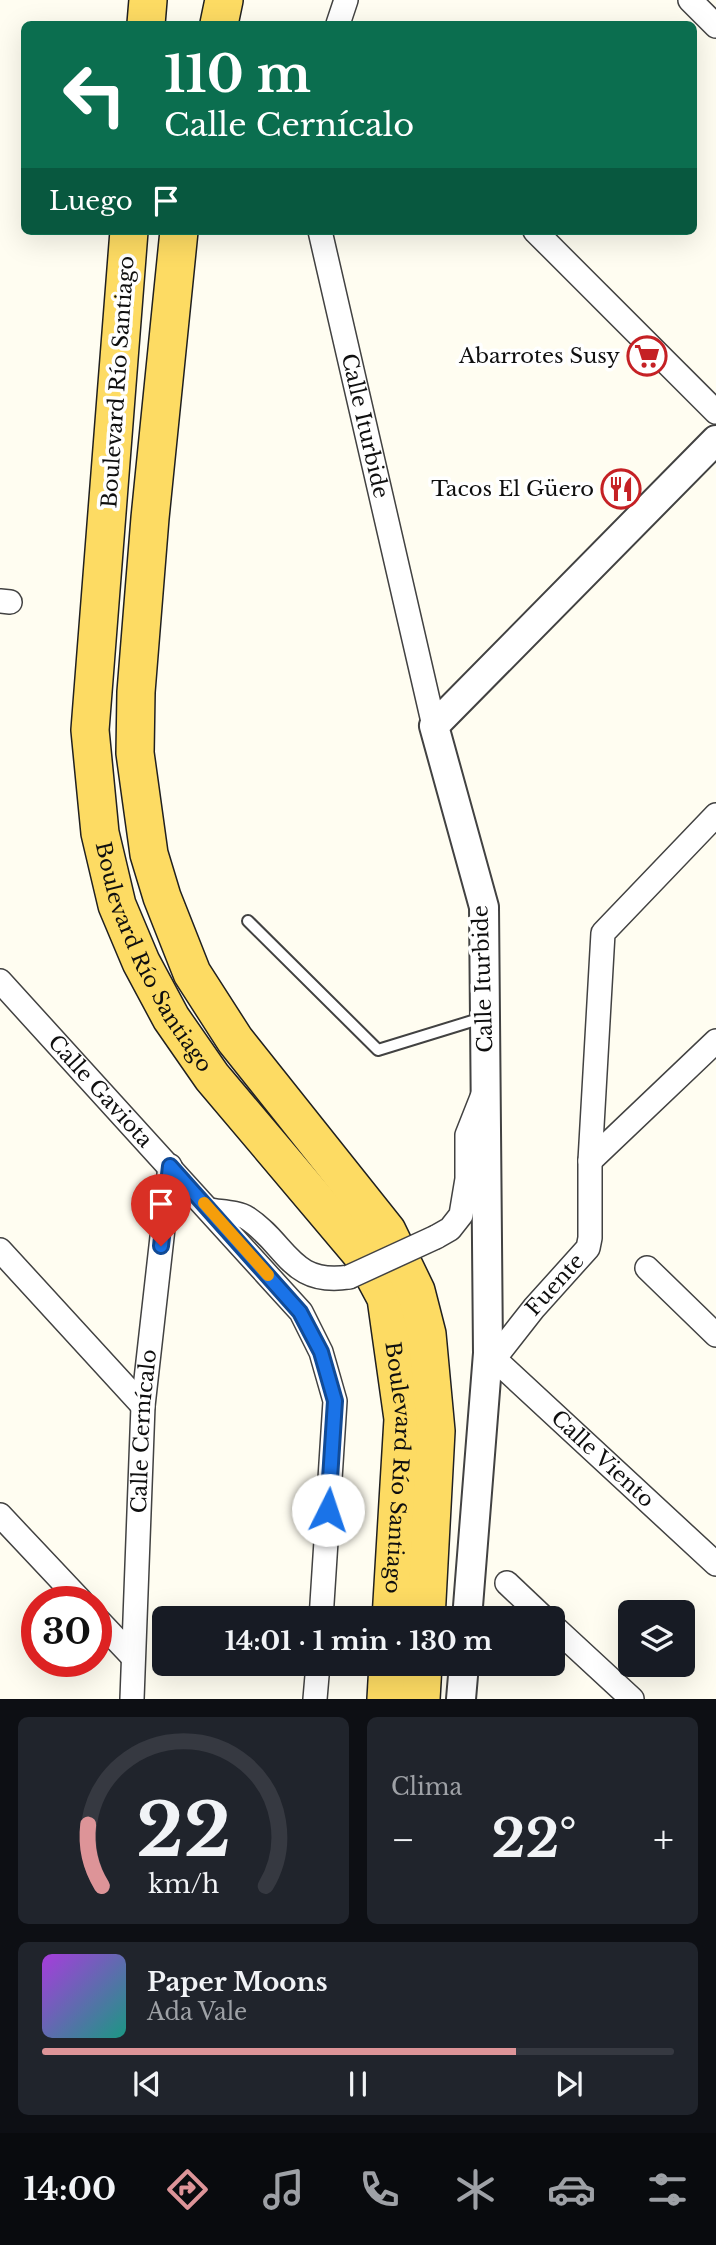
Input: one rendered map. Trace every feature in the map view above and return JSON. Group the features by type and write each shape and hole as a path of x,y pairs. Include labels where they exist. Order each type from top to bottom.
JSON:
{"main road":[{"path":"146,21 148,0"},
{"path":"220,21 223,0"},
{"name":"Boulevard Río Santiago","path":"130,235 90,730 100,833 117,905 141,962 171,1018 212,1077 364,1257 386,1298 403,1419 392,1606"},
{"name":"Boulevard Río Santiago","path":"179,235 136,692 135,753 149,854 162,897 192,973 234,1040 387,1231 416,1291 427,1334 436,1432 427,1606"},
{"path":"386,1699 387,1676"},
{"path":"421,1699 422,1676"}],"street":[{"path":"339,21 346,0"},
{"path":"690,0 716,26"},
{"name":"Calle Iturbide","path":"321,235 434,726 484,907 491,1356 468,1606"},
{"path":"539,235 716,412"},
{"path":"434,726 716,440"},
{"name":"Fuente","path":"491,1356 588,1248 590,1161 603,933 716,815"},
{"name":"Calle Gaviota","path":"0,981 300,1312 321,1352 335,1401 322,1606"},
{"path":"590,1161 716,1041"},
{"path":"210,1210 245,1217 299,1270 330,1280 349,1277 436,1237 450,1228 461,1215 467,1178 467,1135 485,1088"},
{"name":"Calle Cernícalo","path":"132,1699 143,1406 170,1166"},
{"path":"0,1250 143,1406"},
{"path":"647,1268 716,1335"},
{"name":"Calle Viento","path":"491,1356 716,1564"},
{"path":"0,1515 67,1586"},
{"path":"507,1583 531,1606"},
{"path":"112,1635 133,1657"},
{"path":"565,1637 632,1699"},
{"path":"315,1699 316,1676"},
{"path":"461,1699 463,1676"}],"lane":[{"path":"248,921 378,1050 485,1017"}],"slow traffic":[{"path":"204,1203 268,1275"}],"place":[{"name":"Abarrotes Susy","path":"647,356"},
{"name":"Tacos El Güero","path":"621,489"}],"route":[{"path":"161,1246 170,1166 300,1312 321,1352 335,1401 328,1510"}]}
